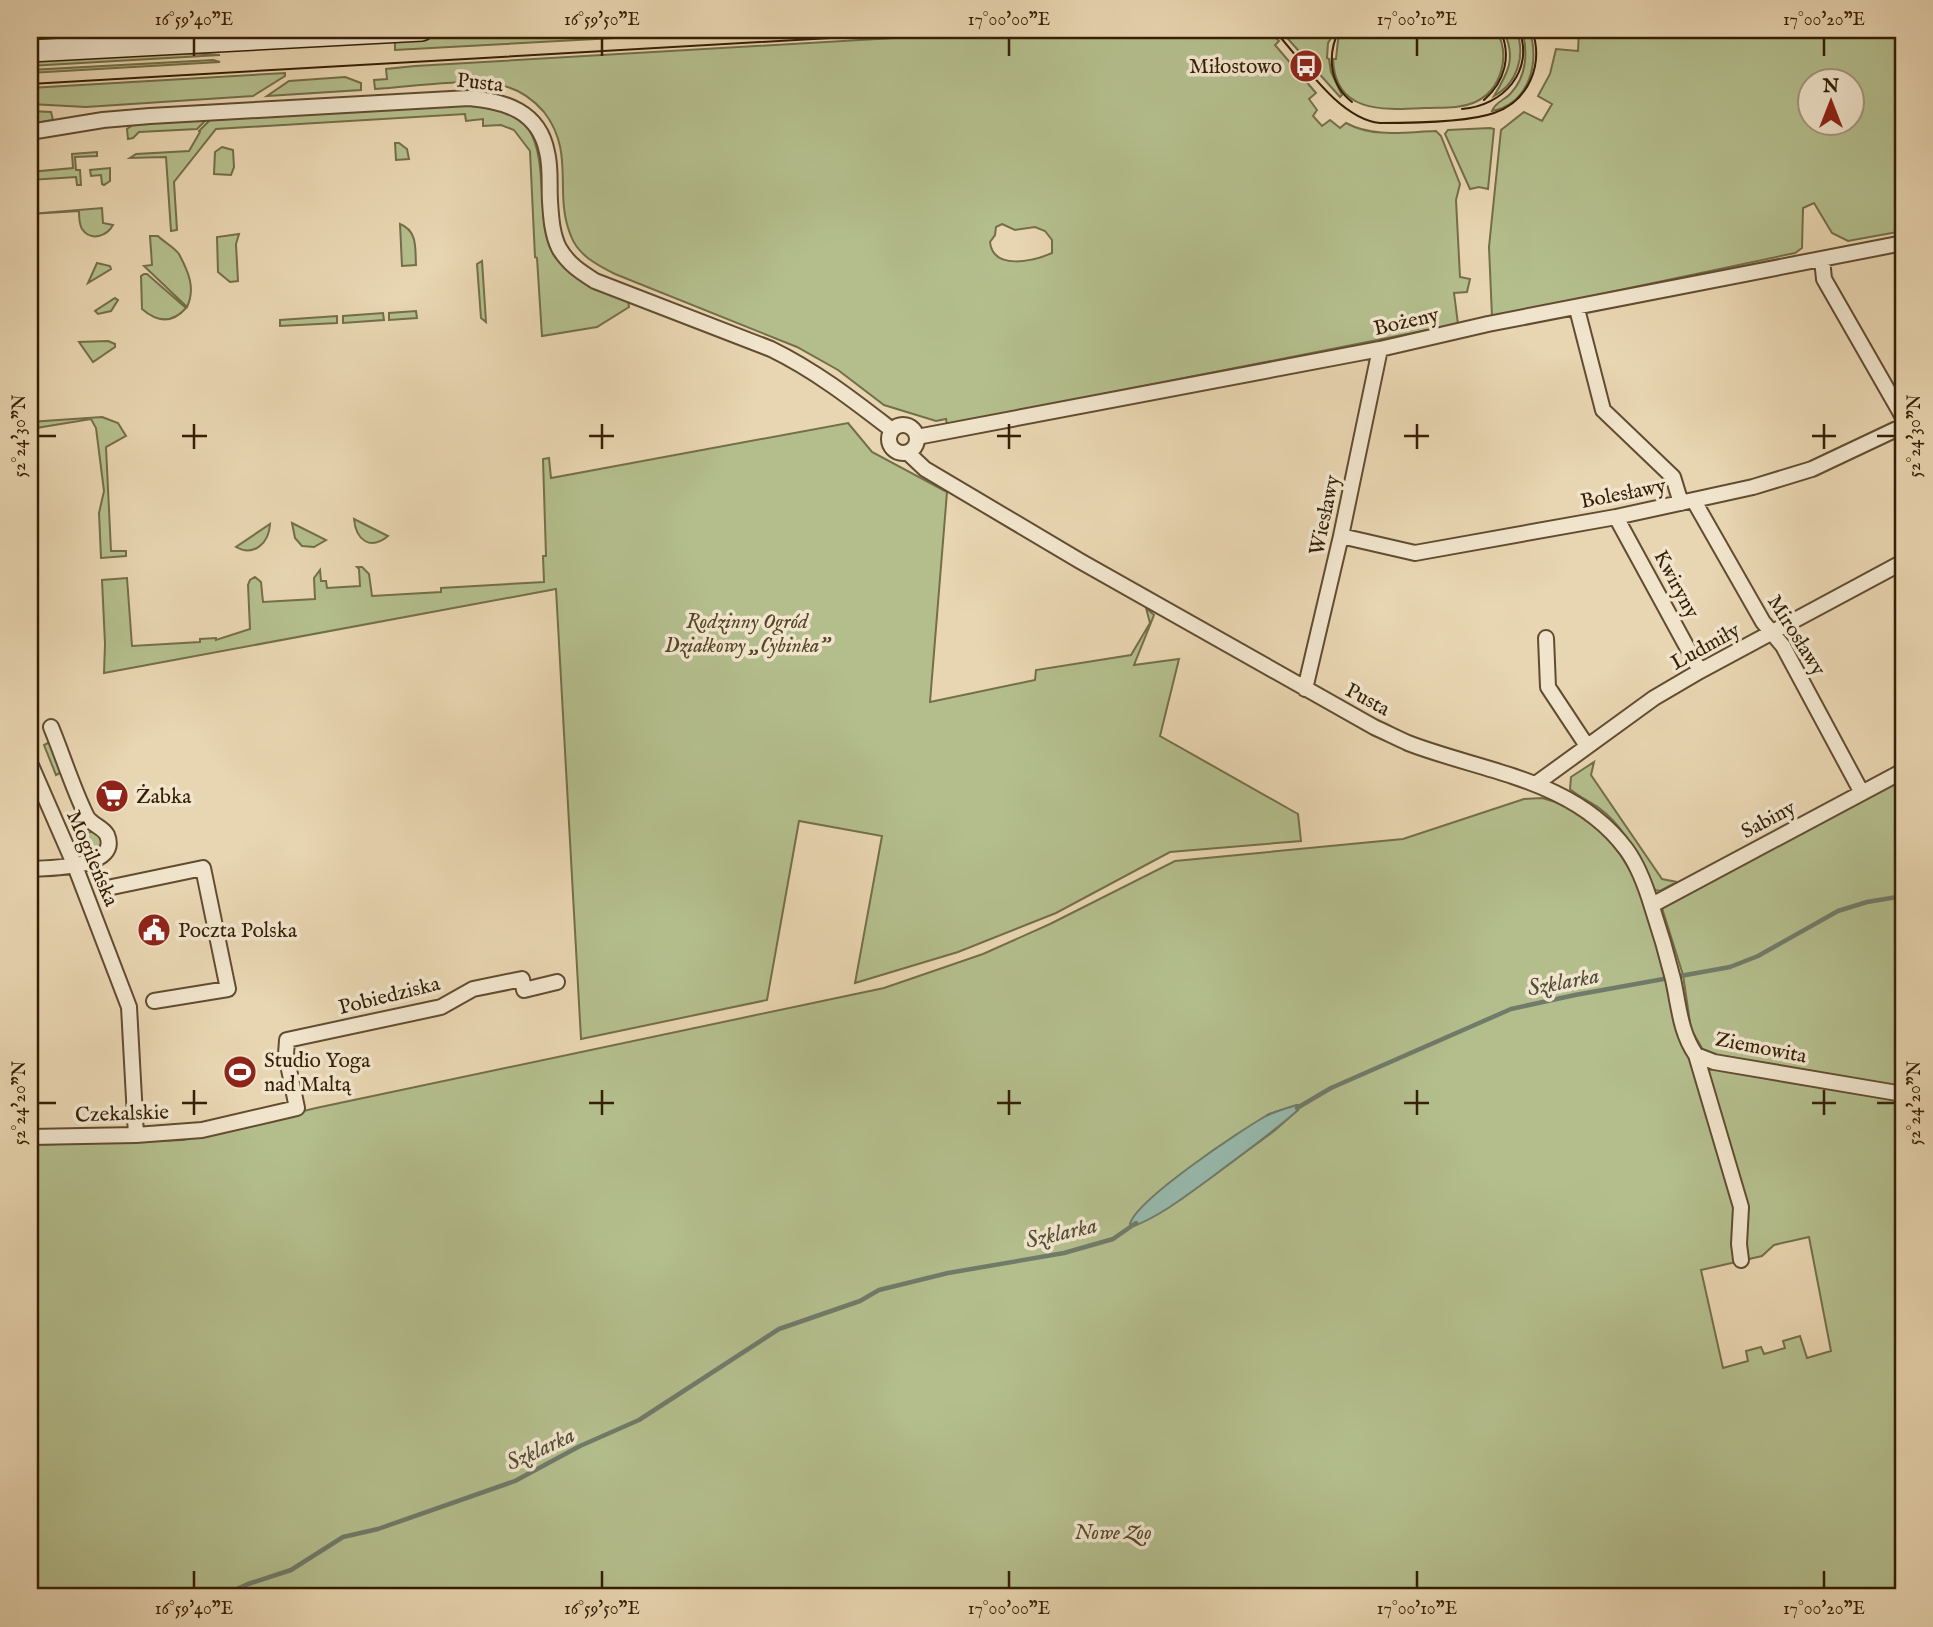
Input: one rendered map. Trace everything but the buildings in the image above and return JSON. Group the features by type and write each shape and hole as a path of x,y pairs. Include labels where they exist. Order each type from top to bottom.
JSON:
{"main road":[{"path":"30,51 422,30"}],"street":[{"name":"Pusta","path":"30,132 126,118 403,109 478,98 505,103 520,111 542,136 548,152 553,231 561,251 575,268 595,281 799,362 832,383 892,430"},
{"name":"Bożeny","path":"917,437 1380,349 1488,324 1577,309 1903,243"},
{"path":"1822,259 1824,279 1903,417"},
{"name":"Mirosławy","path":"1577,309 1603,410 1673,477 1763,622 1783,646 1862,793"},
{"name":"Wiesławy","path":"1306,689 1380,349"},
{"path":"907,426 917,437 914,449 903,454 894,450 889,440 896,427 907,426"},
{"name":"Bolesławy","path":"1341,536 1415,554 1616,517 1753,487 1812,469 1903,426"},
{"name":"Pusta","path":"908,453 925,469 1056,547 1374,727 1409,743 1537,783 1571,800 1617,838 1635,863 1652,905 1672,977 1685,1040 1696,1055"},
{"name":"Kwiryny","path":"1616,517 1700,671"},
{"name":"Ludmiły","path":"1537,783 1654,698 1903,562"},
{"path":"1546,638 1548,687 1587,746"},
{"path":"30,869 93,862 102,855 108,838 105,831 89,820 51,727"},
{"name":"Mogileńska","path":"30,763 75,866 129,1007 136,1135"},
{"name":"Sabiny","path":"1652,905 1903,771"},
{"path":"112,887 203,868 228,989 154,1000"},
{"name":"Pobiedziska","path":"297,1108 286,1055 287,1040 441,1007 473,989 522,979 524,990 557,982"},
{"name":"Ziemowita","path":"1696,1055 1714,1062 1903,1094"},
{"name":"Ziemowita","path":"1696,1055 1741,1208 1741,1261"},
{"name":"Czekalskie","path":"30,1137 136,1135 202,1129 297,1108"}],"green space":[{"path":"30,30 288,30 30,43"},
{"path":"554,30 763,30 395,50 395,42 399,42 399,39"},
{"path":"1031,30 1267,30 1279,41 1275,45 1316,93 1309,99 1317,110 1313,116 1322,126 1330,120 1340,128 1346,123 1368,131 1436,131 1441,136 1460,184 1456,200 1460,277 1470,279 1467,292 1454,293 1458,324 947,425 946,419 936,421 884,405 838,370 797,347 615,274 595,263 578,249 571,236 564,205 559,143 554,127 544,112 524,94 499,85 453,83 375,89 374,80 387,79 386,69","holes":["1002,224 1015,230 1035,227 1045,231 1052,240 1052,253 1025,261 998,257 990,242 996,227"]},
{"path":"1280,30 1336,30 1328,43 1327,58 1342,95 1340,97"},
{"path":"1343,30 1496,30 1503,50 1501,71 1491,90 1467,105 1393,109 1364,105 1342,90 1336,77 1333,59 1336,59 1338,40"},
{"path":"1503,30 1516,30 1520,58 1509,84 1494,96 1503,80 1510,57"},
{"path":"1522,30 1529,30 1532,42 1529,80 1515,100 1492,111 1495,105 1511,93 1523,71 1525,46"},
{"path":"1579,30 1900,30 1903,35 1903,231 1848,241 1832,233 1814,203 1803,208 1802,248 1795,253 1492,317 1489,247 1501,130 1524,112 1542,121 1552,104 1538,96 1550,74 1556,49 1578,51"},
{"path":"173,52 220,55 30,66 30,61"},
{"path":"213,60 220,62 30,73 30,70"},
{"path":"285,73 285,76 253,96 86,107 30,104 30,88"},
{"path":"345,77 361,83 361,90 267,96 289,81"},
{"path":"457,105 485,107 505,112 520,120 530,132 536,146 545,228 552,252 570,273 598,289 628,301 629,307 597,327 542,336 530,151 514,130 501,125 483,126 483,119 466,121 465,114 216,129 174,182 177,230 171,231 166,157 130,158 136,154 189,151 199,131 210,120"},
{"path":"30,111 51,112 53,120 30,124"},
{"path":"206,120 197,129 139,132 128,139 127,129 134,124"},
{"path":"1494,129 1488,189 1470,189 1445,134 1448,130"},
{"path":"395,143 407,149 409,159 396,160"},
{"path":"222,147 233,150 234,167 231,175 214,174 215,152"},
{"path":"97,152 97,156 75,157 76,170 80,170 81,185 77,185 76,177 30,180 30,172 73,168 72,154"},
{"path":"110,168 110,181 104,185 101,175 91,176 90,170"},
{"path":"102,208 103,223 113,225 99,236 90,235 82,229 79,211 30,214"},
{"path":"400,224 413,236 416,265 402,266"},
{"path":"239,234 236,244 238,281 230,282 218,272 217,237"},
{"path":"150,236 158,236 179,254 191,286 187,307 144,266 152,265"},
{"path":"482,261 486,322 481,318 477,264"},
{"path":"97,263 110,266 111,269 88,283"},
{"path":"144,274 186,308 170,319 153,317 142,309 141,276"},
{"path":"115,298 118,300 111,311 98,314 95,311"},
{"path":"416,311 417,318 389,320 389,313"},
{"path":"383,313 384,320 343,323 343,316"},
{"path":"337,316 337,323 280,326 280,320"},
{"path":"108,341 115,344 115,347 93,362 79,342"},
{"path":"102,417 118,423 126,436 106,447 111,551 126,551 126,556 101,558 99,513 104,491 96,428 91,419 30,429 30,422"},
{"name":"Rodzinny Ogród Działkowy „Cybinka”","path":"848,423 872,452 947,492 930,702 1035,680 1036,670 1131,655 1150,623 1146,608 1154,615 1134,665 1179,659 1160,736 1298,814 1301,841 1170,852 1056,913 958,952 855,983 882,836 799,821 767,1000 581,1039 556,589 104,673 102,580 127,578 132,646 200,642 200,639 216,640 250,629 248,585 255,577 261,582 263,602 315,599 314,578 320,570 321,581 326,581 327,588 360,586 357,567 362,567 369,574 372,596 441,592 441,588 544,582 543,556 546,556 543,459 549,458 551,478"},
{"path":"354,519 388,536 375,543 365,541 358,533"},
{"path":"292,523 326,540 314,547 302,546 295,538"},
{"path":"270,524 267,537 259,546 249,550 236,547"},
{"path":"52,741 64,771 56,775 44,745"},
{"path":"1594,762 1591,775 1662,879 1677,882 1660,891 1655,890 1632,846 1617,825 1599,808 1570,789 1571,777"},
{"path":"1903,779 1903,1088 1726,1058 1703,1050 1691,1029 1683,975 1662,908"},
{"name":"Nowe Zoo","path":"1542,798 1570,809 1594,825 1614,846 1630,870 1653,925 1668,982 1675,1025 1684,1049 1903,1100 1903,1597 30,1597 30,1145 183,1140 316,1108 884,988 983,954 1050,924 1175,861 1403,839 1524,799","holes":["1297,1105 1298,1110 1274,1131 1180,1200 1167,1185 1269,1114","1809,1237 1831,1351 1807,1358 1800,1336 1783,1341 1785,1348 1764,1354 1761,1347 1746,1351 1748,1361 1723,1368 1701,1270 1762,1256 1774,1245"]},
{"path":"96,832 101,839 101,848 91,852 81,835"}],"shaded area":[{"path":"1300,1105 1298,1110 1277,1128 1184,1198 1134,1226 1130,1224 1150,1199 1235,1135 1266,1116"}],"waterway":[{"name":"Szklarka","path":"1297,1108 1331,1088 1511,1009 1730,967 1758,956 1838,911 1867,902 1903,896"},
{"name":"Szklarka","path":"219,1597 291,1570 343,1537 378,1529 515,1481 580,1446 639,1420 779,1329 860,1301 879,1290 948,1273 1064,1253 1113,1239 1136,1223"}],"tram line":[{"path":"30,84 969,30"},
{"path":"1274,30 1335,99 1364,119 1380,123 1470,118 1494,113 1506,107 1516,100 1531,80 1536,56 1532,30"},
{"path":"1339,30 1333,49 1332,69 1339,87 1352,102"},
{"path":"1484,100 1497,85 1504,68 1506,49 1500,30"},
{"path":"1462,109 1490,101 1512,84 1523,59 1519,30"}],"place":[{"name":"Miłostowo","path":"1306,66"},
{"name":"Żabka","path":"112,796"},
{"name":"Poczta Polska","path":"154,930"},
{"name":"Studio Yoga nad Maltą","path":"240,1072"}]}
